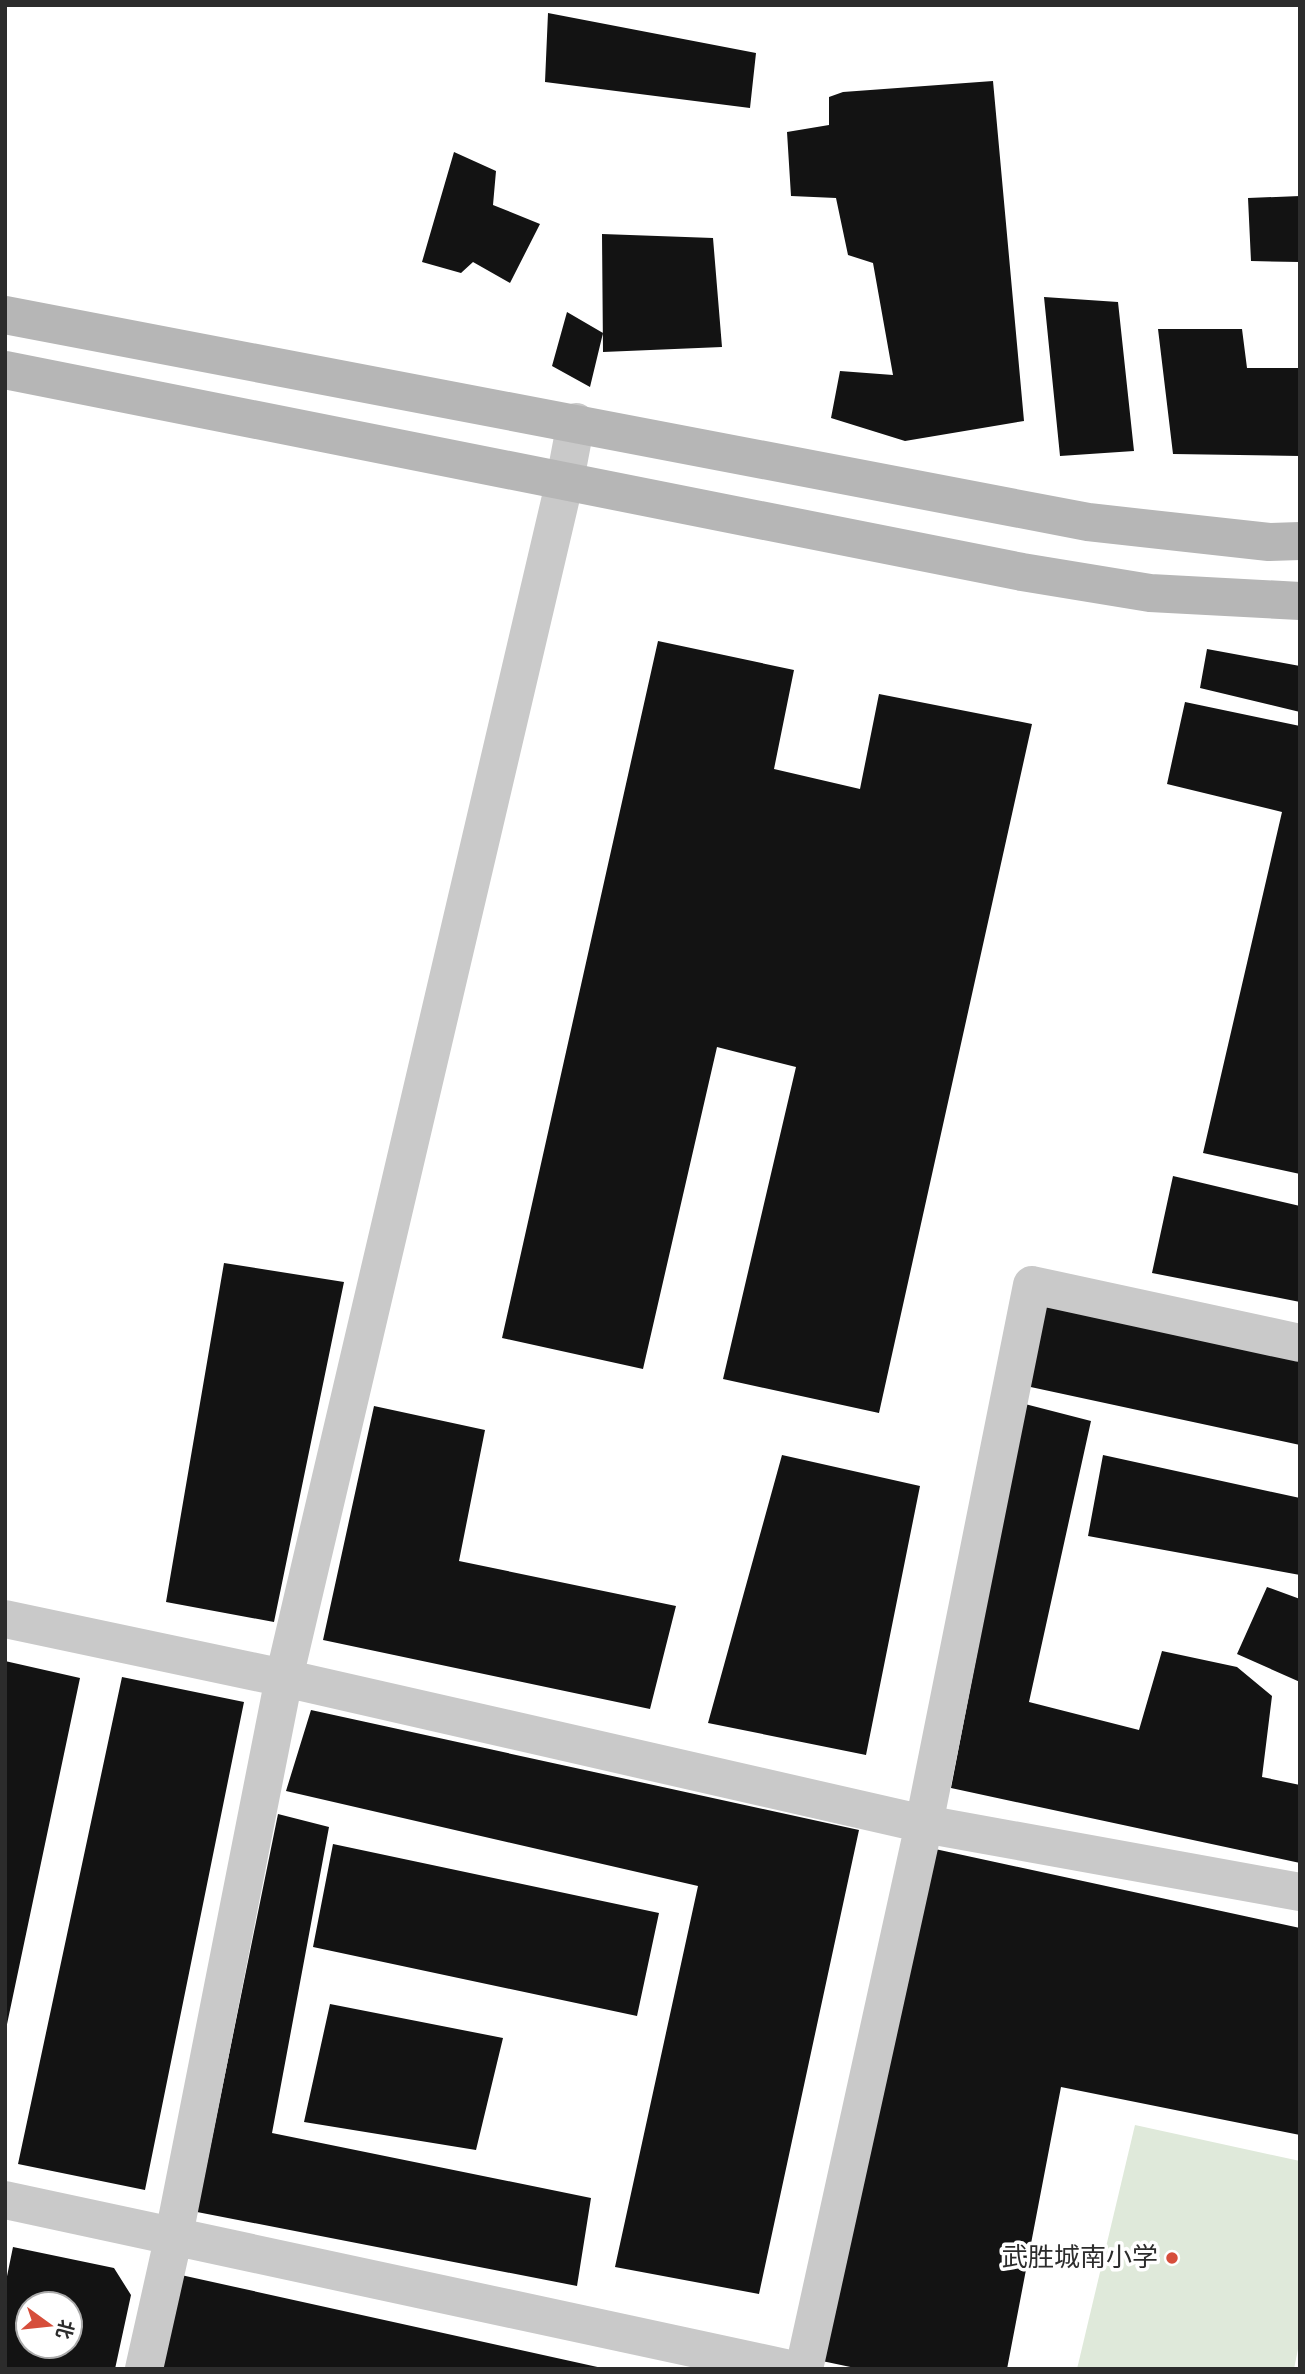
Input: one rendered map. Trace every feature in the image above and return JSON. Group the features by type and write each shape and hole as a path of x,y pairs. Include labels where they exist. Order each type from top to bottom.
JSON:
{"main road":[{"path":"5,315 576,422 1088,522 1269,542 1300,541"},
{"path":"5,370 1086,582 1150,593 1300,601"}],"street":[{"path":"144,2369 174,2235 284,1678 565,480 576,422"},
{"path":"804,2369 924,1824 1032,1285 1300,1343"},
{"path":"5,1619 284,1678 924,1824 1300,1892"},
{"path":"5,2200 790,2369"}],"green space":[{"name":"武胜城南小学","path":"1135,2125 1300,2161 1300,2339 1294,2369 1077,2369"}],"building":[{"path":"548,13 756,53 750,108 545,82"},
{"path":"993,81 1024,421 905,441 831,418 840,371 893,375 873,263 848,255 836,198 791,196 787,132 829,125 829,97 843,92"},
{"path":"454,152 496,171 493,205 540,224 510,283 473,262 461,273 422,262"},
{"path":"1300,196 1300,262 1251,261 1248,198"},
{"path":"602,234 713,238 722,347 603,352"},
{"path":"1044,297 1118,302 1134,451 1060,456"},
{"path":"567,312 603,333 590,387 552,366"},
{"path":"1158,329 1242,329 1247,368 1300,368 1300,456 1173,454"},
{"path":"658,641 794,670 774,769 860,789 879,694 1032,724 879,1413 723,1379 796,1067 717,1047 643,1369 502,1338"},
{"path":"1207,649 1300,666 1300,712 1200,688"},
{"path":"1185,702 1300,726 1300,1174 1203,1153 1282,812 1167,784"},
{"path":"1173,1176 1300,1206 1300,1302 1152,1273"},
{"path":"224,1263 344,1282 274,1622 166,1602"},
{"path":"1046,1305 1300,1359 1300,1445 1026,1386"},
{"path":"1025,1404 1091,1421 1029,1702 1139,1730 1162,1651 1237,1667 1272,1696 1262,1777 1300,1785 1300,1863 951,1788"},
{"path":"374,1406 485,1430 459,1561 676,1606 650,1709 323,1640"},
{"path":"782,1455 920,1486 866,1755 708,1723"},
{"path":"1103,1455 1300,1498 1300,1575 1088,1536"},
{"path":"1267,1587 1300,1599 1300,1682 1237,1654"},
{"path":"5,1661 80,1678 6,2029 5,2029"},
{"path":"122,1677 244,1702 145,2190 18,2164"},
{"path":"311,1710 859,1830 759,2294 615,2267 698,1886 286,1791"},
{"path":"278,1814 329,1827 272,2133 591,2198 577,2286 197,2212"},
{"path":"333,1844 659,1913 637,2016 313,1947"},
{"path":"935,1849 1300,1928 1300,2135 1061,2087 1007,2369 860,2369 822,2361"},
{"path":"330,2004 503,2038 476,2150 304,2122"},
{"path":"13,2247 114,2268 131,2295 115,2369 5,2369 5,2286"},
{"path":"181,2275 602,2368 160,2369"}],"place":[{"name":"武胜城南小学","path":"1172,2258"}]}
